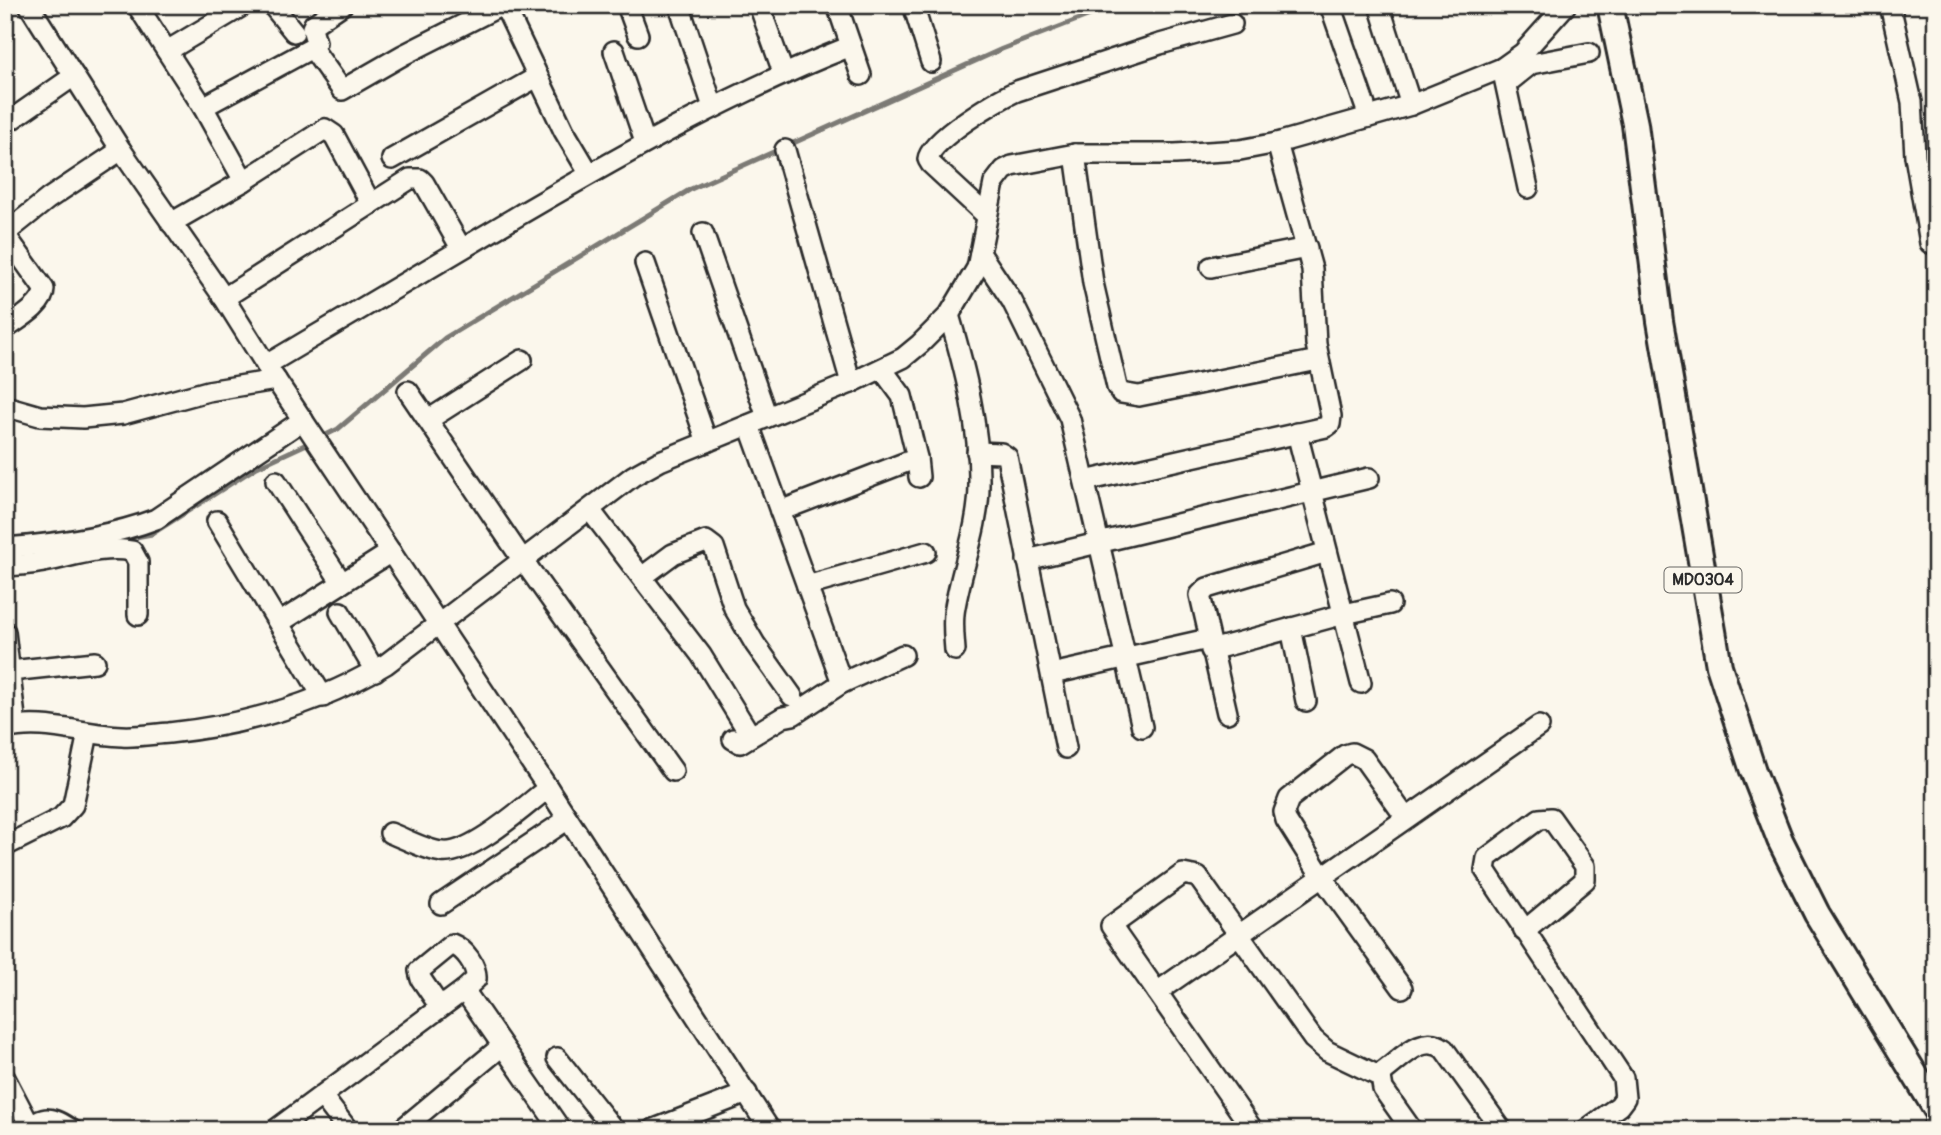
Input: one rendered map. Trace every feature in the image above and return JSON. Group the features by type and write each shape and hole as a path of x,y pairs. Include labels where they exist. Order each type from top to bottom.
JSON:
{"main road":[{"name":"MD0304","path":"1610,5 1635,124 1661,321 1719,666 1753,771 1786,852 1817,914 1936,1110"}],"street":[{"path":"29,5 121,150 224,298 770,1130"},
{"path":"137,5 203,107 244,181"},
{"path":"167,51 244,5"},
{"path":"272,5 294,32"},
{"path":"203,107 312,48 316,42 312,27 314,24 342,5"},
{"path":"312,48 342,90 403,55 503,5 564,131 589,173"},
{"path":"626,5 638,35"},
{"path":"679,5 713,107"},
{"path":"759,5 783,72"},
{"path":"837,5 861,75"},
{"path":"913,5 931,62"},
{"path":"1331,5 1369,117"},
{"path":"1379,5 1411,105"},
{"path":"1504,76 1566,5"},
{"path":"1891,5 1912,102 1915,156 1930,243"},
{"path":"987,216 928,159 931,150 972,116 1017,91 1160,44 1232,24"},
{"path":"5,406 40,416 83,418 123,414 271,373 461,248 589,173 783,72 851,46"},
{"path":"614,51 645,142"},
{"path":"5,632 10,671 11,728 46,727 123,736 207,729 254,719 323,697 374,671 634,476 660,461 882,369 912,351 949,315 977,268 994,183 1004,170 1012,166 1075,154 1175,154 1240,150 1277,143 1411,105 1504,76 1531,64 1589,53"},
{"path":"5,124 74,76"},
{"path":"1504,76 1528,188"},
{"path":"392,159 537,78"},
{"path":"171,223 244,181 325,129 334,135 371,204"},
{"path":"1085,481 1326,427 1331,421 1318,360 1312,269 1277,143"},
{"path":"5,329 40,302 44,294 44,289 9,240 8,231 48,199 121,150"},
{"path":"785,150 850,383"},
{"path":"1075,154 1093,283 1117,387 1121,393 1139,396 1318,360"},
{"path":"224,298 410,179 420,179 461,248"},
{"path":"702,233 758,421 780,510 842,683"},
{"path":"1211,268 1307,248"},
{"path":"979,253 1012,301 1070,419 1142,727"},
{"path":"645,263 708,442"},
{"path":"949,315 962,360 977,452 979,486 973,533 954,610 954,650"},
{"path":"428,420 522,360"},
{"path":"780,510 918,468 902,396 882,369"},
{"path":"408,391 522,559 673,771"},
{"path":"1297,433 1361,684"},
{"path":"5,548 50,544 138,526 156,519 312,434"},
{"path":"977,452 1001,453 1007,457 1066,748"},
{"path":"1027,560 1369,478"},
{"path":"276,481 342,583"},
{"path":"590,510 701,655 740,734 740,743 783,717 793,715 842,683 904,655"},
{"path":"217,521 323,697"},
{"path":"642,577 673,554 706,541 714,547 734,608 755,644 792,696"},
{"path":"5,566 37,563 78,554 132,551 138,562 138,615"},
{"path":"279,623 391,552"},
{"path":"807,586 926,552"},
{"path":"1227,713 1200,599 1202,591 1327,552"},
{"path":"1052,674 1125,657 1210,645 1390,604"},
{"path":"340,612 374,671"},
{"path":"1291,628 1306,701"},
{"path":"10,671 95,662"},
{"path":"1157,992 1539,726"},
{"path":"5,846 61,818 73,805 88,733"},
{"path":"1402,988 1322,877 1286,820 1284,812 1289,799 1345,755 1357,754 1364,759 1406,818"},
{"path":"390,832 441,852 457,852 473,845 548,789"},
{"path":"1524,931 1587,876 1585,866 1550,818 1539,819 1487,858 1484,864 1485,870 1524,931 1623,1078 1625,1098 1619,1106 1586,1130"},
{"path":"441,904 568,820"},
{"path":"1253,1130 1111,926 1183,874 1198,877 1320,1046 1381,1077"},
{"path":"278,1128 464,990 476,979 475,967 461,949 452,944 419,971 421,979 440,1007"},
{"path":"464,990 561,1130"},
{"path":"1412,1130 1383,1089 1381,1077 1384,1071 1420,1045 1430,1042 1444,1049 1502,1130"},
{"path":"401,1130 502,1046"},
{"path":"557,1058 614,1130"},
{"path":"5,1079 27,1128 49,1118 72,1130"},
{"path":"652,1130 747,1093"},
{"path":"322,1096 348,1130"}],"waterway":[{"path":"320,438 338,429 445,338 691,189 1002,49 1116,5"},
{"path":"119,540 152,534 257,467 311,442"}]}
